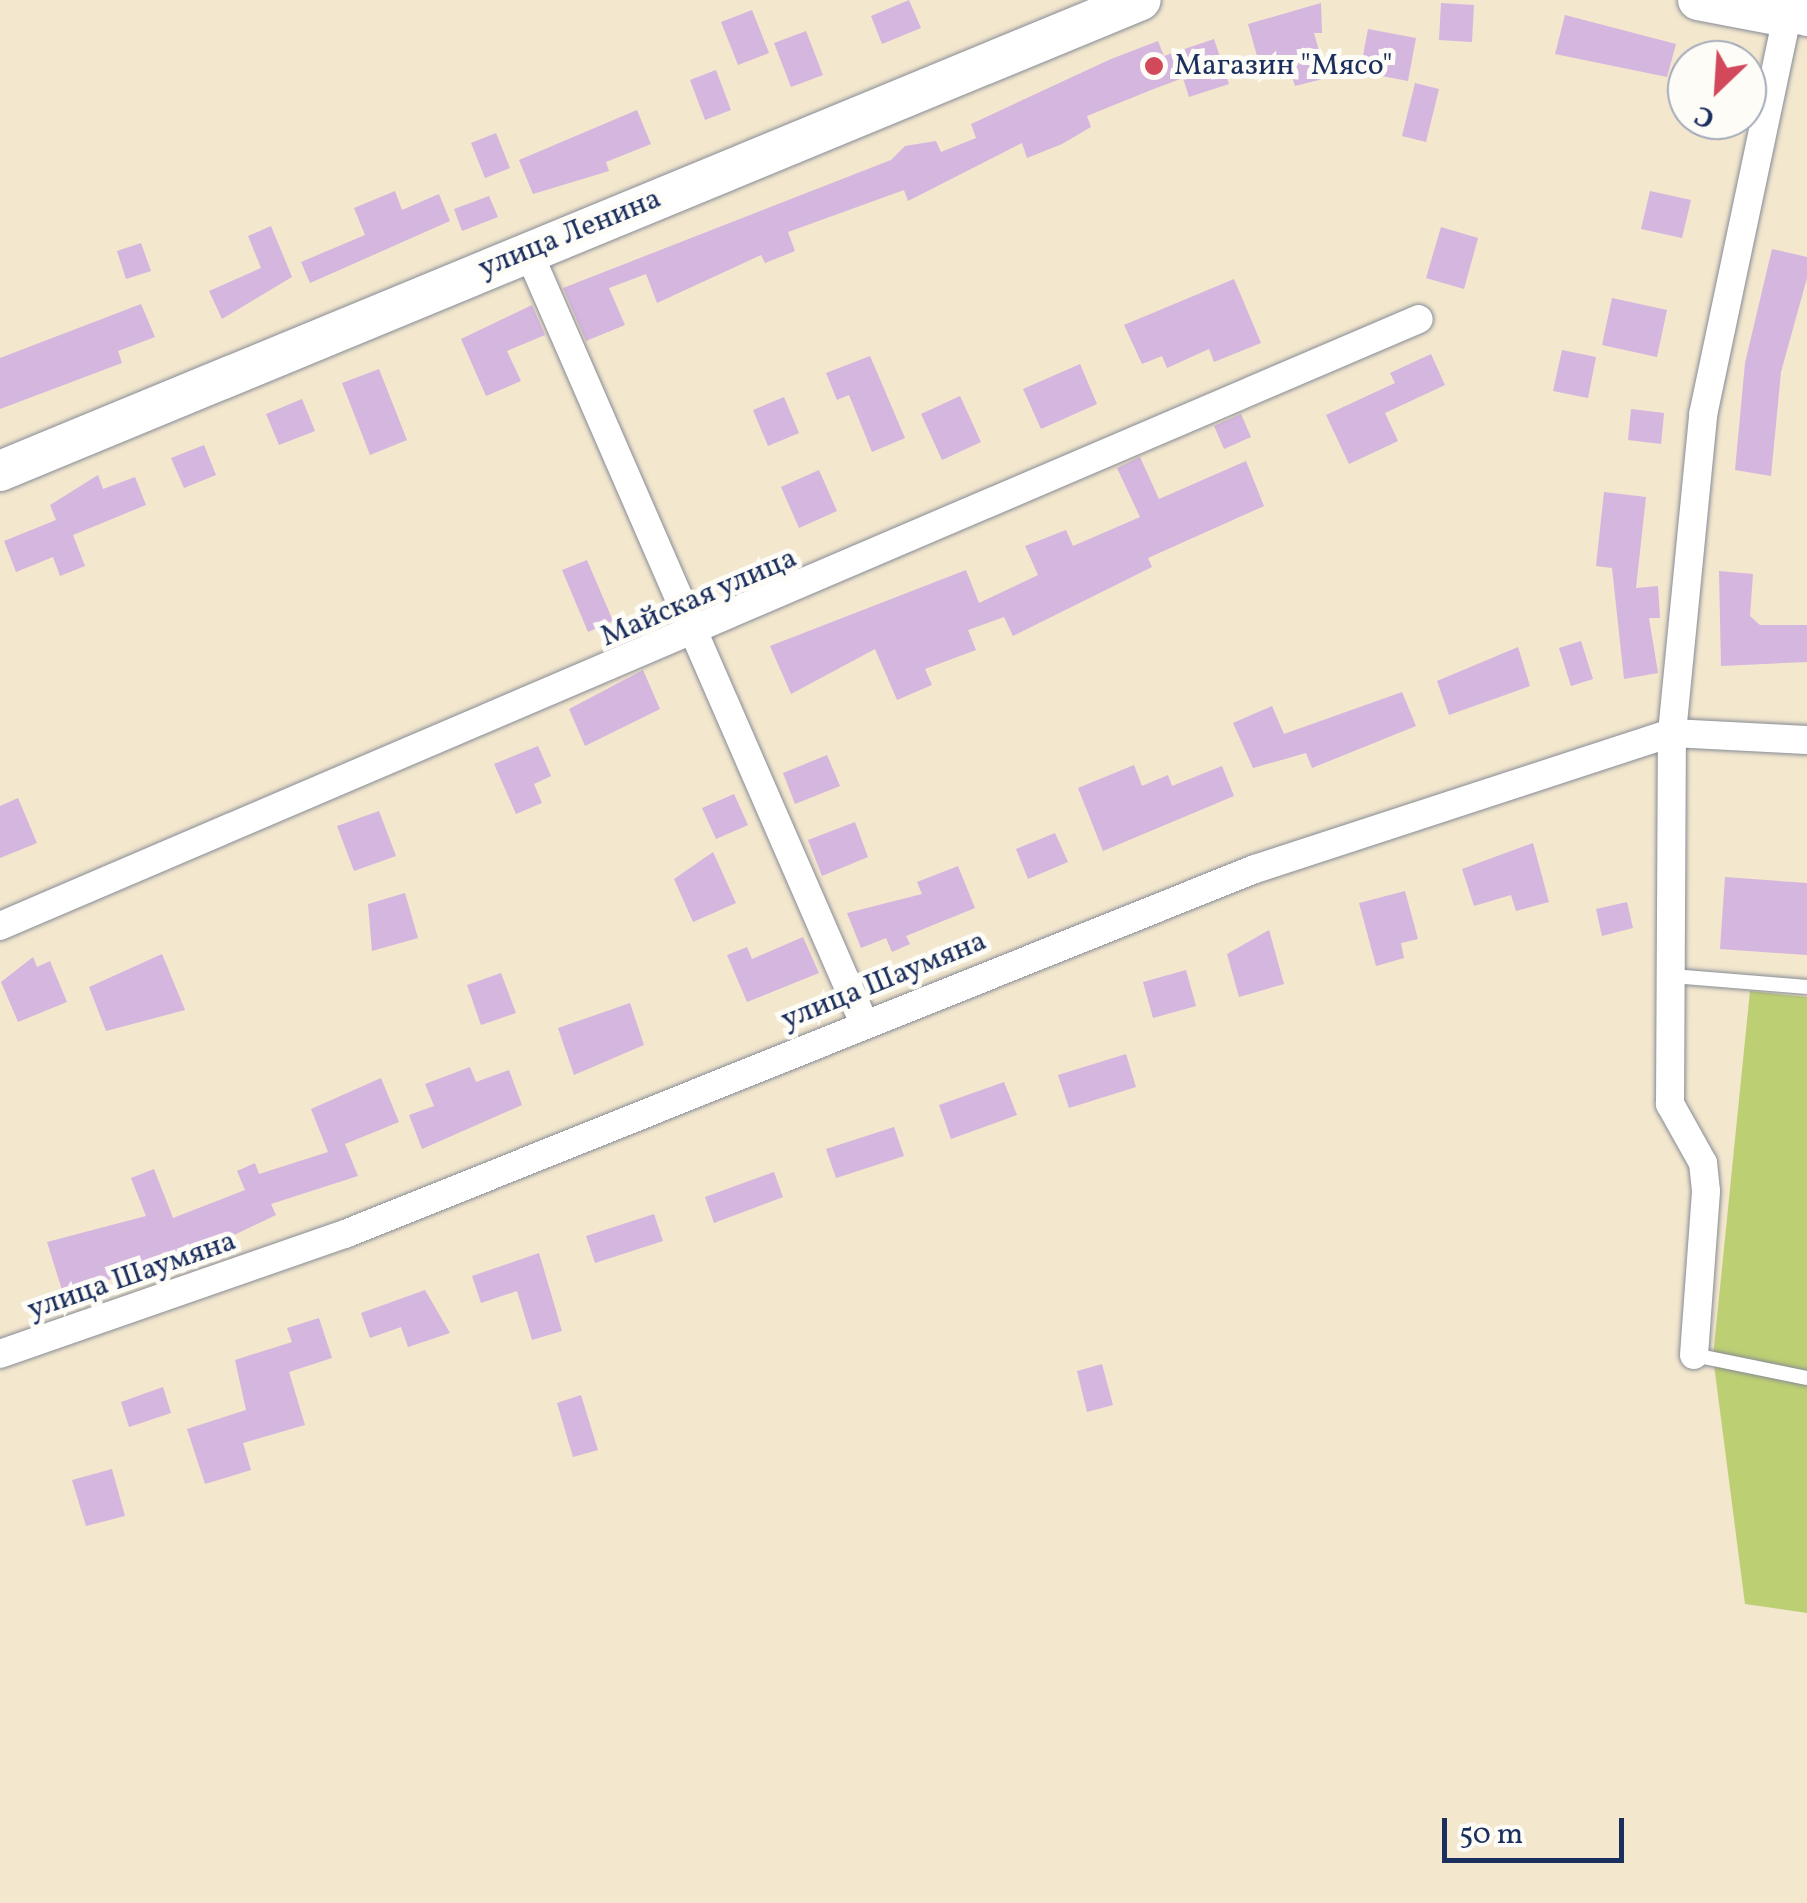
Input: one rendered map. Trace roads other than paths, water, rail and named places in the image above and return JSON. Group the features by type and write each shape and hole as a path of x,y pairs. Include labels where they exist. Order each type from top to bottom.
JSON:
{"street":[{"name":"улица Ленина","path":"0,470 1141,0"},
{"path":"1694,1355 1706,1190 1703,1163 1670,1104 1672,733 1704,415 1795,13 1698,0"},
{"path":"528,251 864,1023"},
{"name":"Майская улица","path":"0,926 695,635 1418,320"},
{"name":"улица Шаумяна","path":"0,1354 198,1291 1255,870 1672,733 1807,740"}],"lane":[{"path":"1673,976 1807,988"},
{"path":"1694,1355 1807,1378"}],"place":[{"name":"Магазин \"Мясо\"","path":"1154,66"}]}
